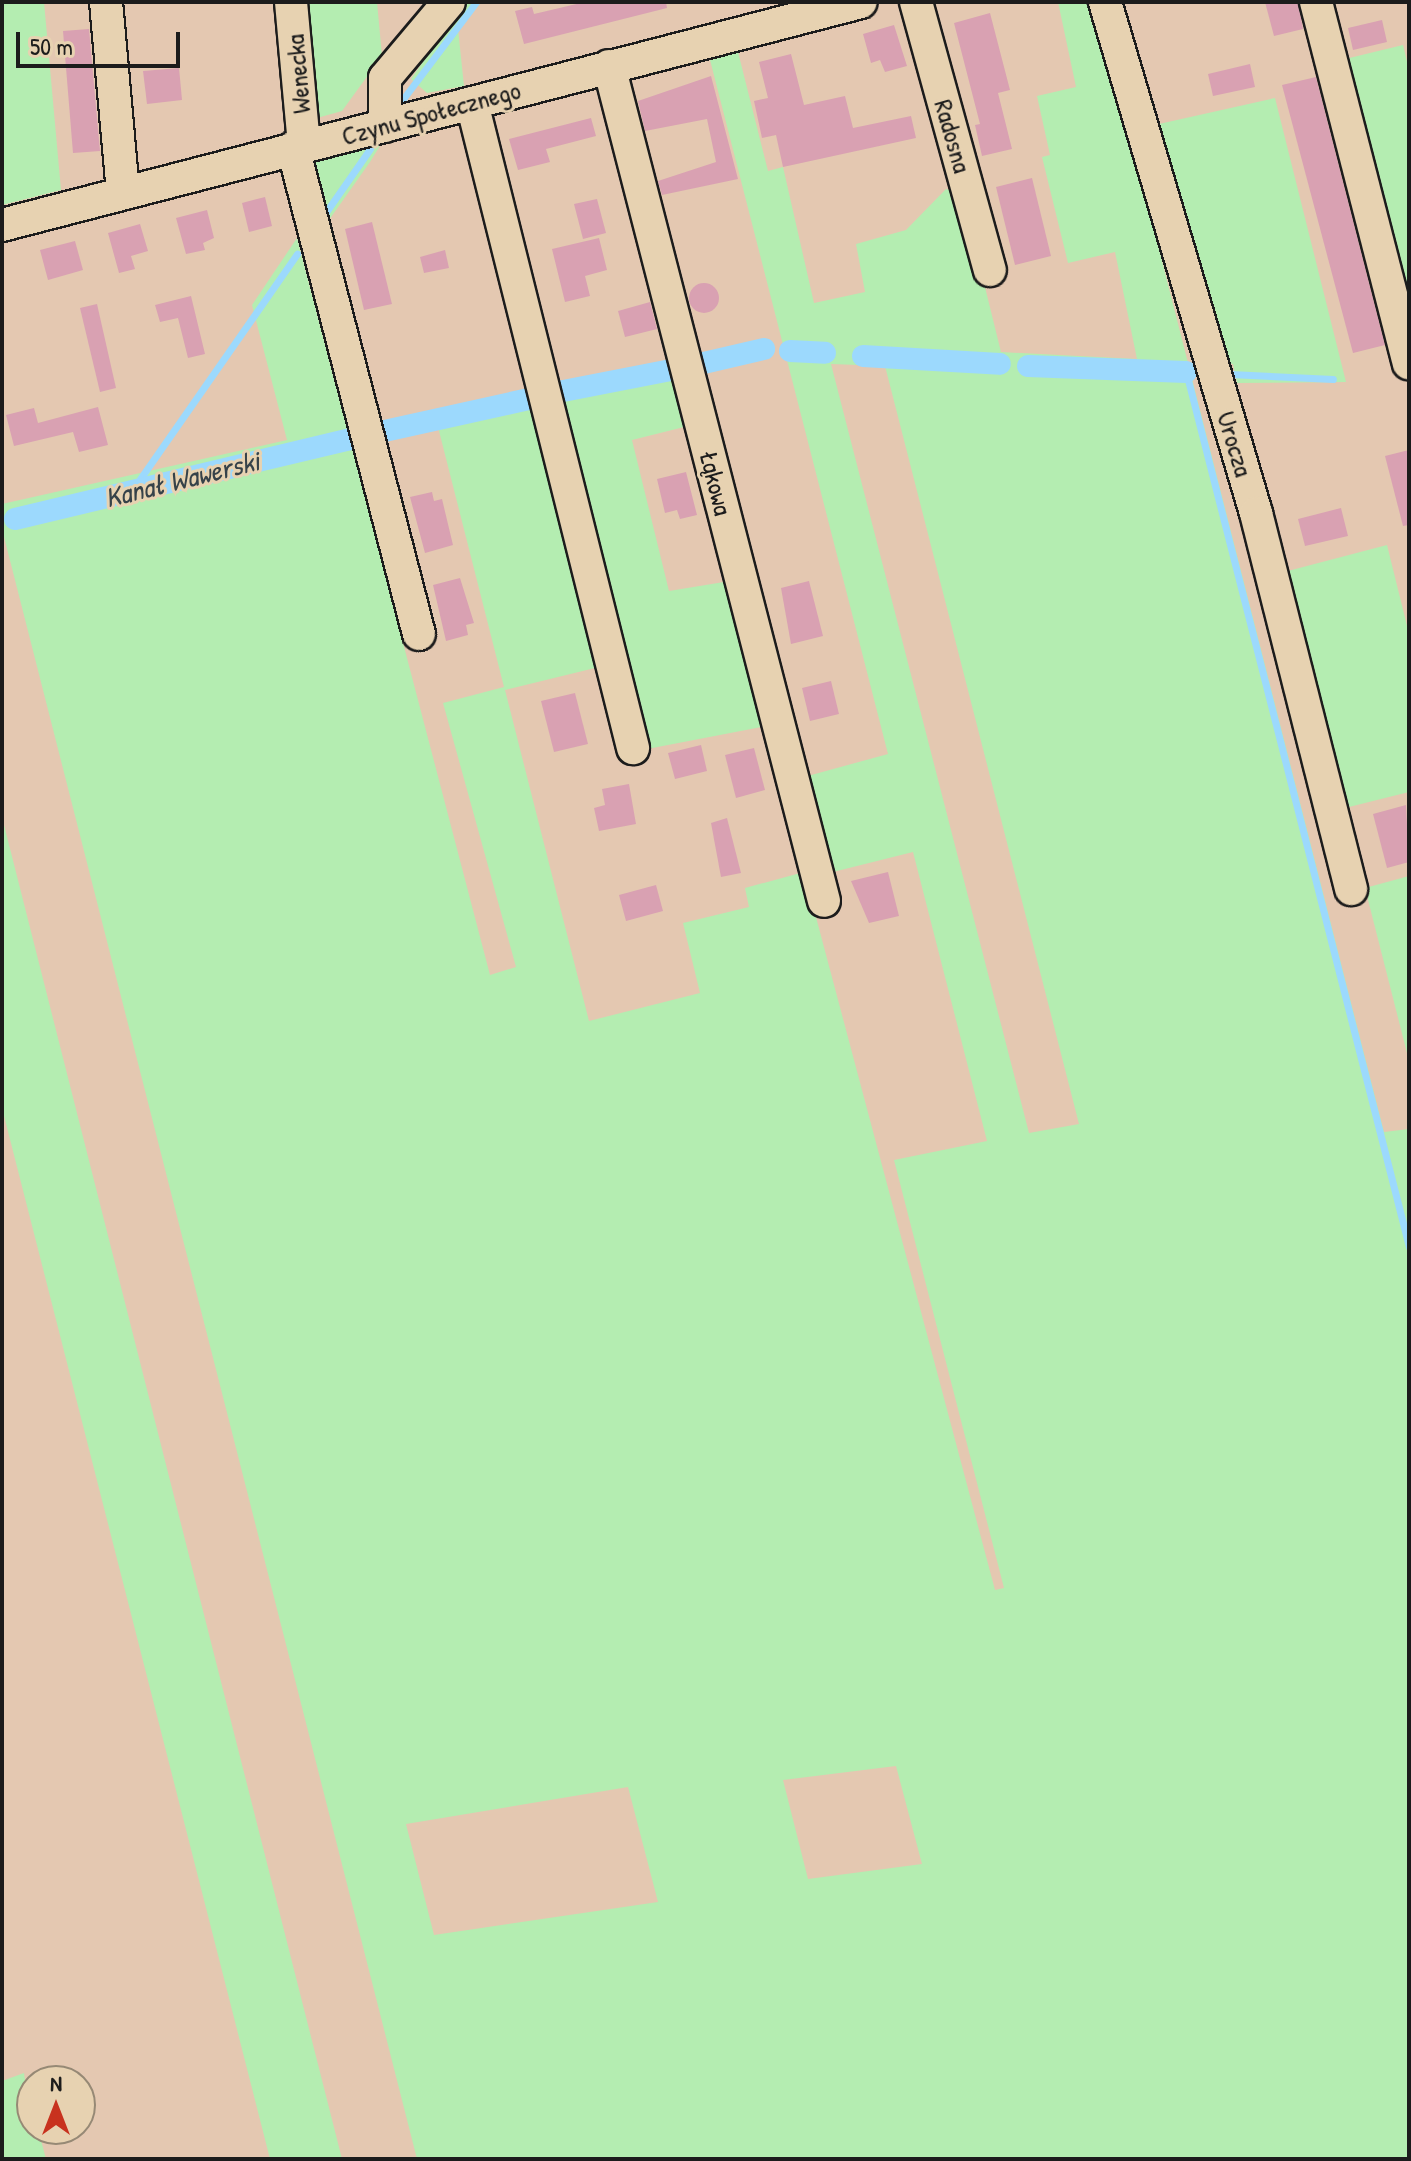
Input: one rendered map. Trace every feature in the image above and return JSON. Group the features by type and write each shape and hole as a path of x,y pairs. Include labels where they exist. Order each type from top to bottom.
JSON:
{"street":[{"path":"106,2 123,193"},
{"name":"Wenecka","path":"291,2 299,147 419,634"},
{"path":"385,126 385,78 449,2"},
{"name":"Radosna","path":"916,2 990,270"},
{"name":"Urocza","path":"1105,2 1256,513 1351,889"},
{"path":"1316,2 1409,363"},
{"name":"Czynu Społecznego","path":"2,225 848,4"},
{"name":"Łąkowa","path":"609,66 824,901"},
{"path":"472,103 633,748"}],"green space":[{"path":"2,2 44,2 61,190 2,205"},
{"path":"306,2 377,2 382,56 342,111 317,118"},
{"path":"464,2 478,2 458,29 464,86 427,93 411,79"},
{"path":"1058,2 1096,2 1384,1132 1409,1129 1409,2159 417,2159 2,529 2,504 287,440 252,305 297,238 490,975 516,967 443,703 504,687 438,427 378,442 374,425 529,391 599,667 505,690 589,1021 700,993 683,923 749,907 745,888 804,872 995,1590 1004,1588 894,1160 987,1141 913,852 829,873 804,777 888,754 709,56 737,48 768,171 783,167 814,303 865,292 856,244 906,230 946,189 962,194 1001,352 1137,359 1115,252 1068,263 1042,157 1050,155 1037,96 1076,87","holes":["831,364 885,366 1079,1124 1029,1133","896,1766 922,1864 808,1879 783,1780","628,1787 658,1902 434,1935 406,1824"]},
{"path":"1403,45 1409,70 1409,336 1341,60"},
{"path":"1275,98 1346,382 1237,383 1233,364 1218,363 1159,124"},
{"path":"381,144 370,162 324,227 307,163"},
{"path":"676,362 688,426 632,440 669,591 730,581 767,726 642,750 550,387"},
{"path":"1387,545 1409,634 1409,792 1345,808 1284,572"},
{"path":"2,817 342,2159 270,2159 2,1108"},
{"path":"1409,876 1409,1061 1365,888"},
{"path":"16,2076 16,2145 42,2145 46,2159 2,2159 2,2081"}],"building":[{"path":"585,2 666,2 667,8 524,44 515,11 532,7 534,14"},
{"path":"1265,2 1298,2 1303,29 1274,36"},
{"path":"990,13 1010,90 998,93 1012,149 982,156 975,125 980,124 954,23"},
{"path":"1382,20 1387,42 1353,50 1348,28"},
{"path":"894,25 907,66 885,72 880,60 871,63 863,34"},
{"path":"89,29 100,151 73,153 63,31"},
{"path":"791,54 804,105 845,96 853,128 911,116 916,138 783,167 776,135 762,138 754,101 768,98 759,62"},
{"path":"1250,64 1255,87 1213,96 1208,74"},
{"path":"179,68 182,100 147,104 143,71"},
{"path":"711,76 738,179 662,195 658,181 716,162 707,119 645,131 638,101"},
{"path":"1316,77 1385,345 1353,353 1282,85"},
{"path":"591,118 596,136 546,149 550,162 518,170 509,139"},
{"path":"1032,178 1051,256 1015,265 996,187"},
{"path":"265,197 272,226 249,232 242,203"},
{"path":"597,199 606,233 583,239 574,204"},
{"path":"207,210 214,238 203,243 205,250 186,254 176,218"},
{"path":"372,222 392,304 364,310 345,229"},
{"path":"140,224 148,251 131,256 135,269 119,273 108,233"},
{"path":"599,238 607,270 585,276 590,296 565,302 552,249"},
{"path":"75,241 83,270 48,280 40,250"},
{"path":"445,250 449,268 424,273 420,257"},
{"path":"704,283 715,287 719,298 715,309 704,313 693,309 689,298 693,287"},
{"path":"191,296 205,354 188,358 178,318 160,322 155,305"},
{"path":"650,302 657,329 625,337 618,311"},
{"path":"97,304 116,388 100,392 80,308"},
{"path":"98,407 108,445 79,452 73,432 14,446 6,415 34,408 38,423"},
{"path":"1409,450 1409,525 1403,526 1385,456"},
{"path":"686,472 697,515 680,519 677,510 665,513 657,479"},
{"path":"432,492 434,501 442,499 453,545 425,553 410,497"},
{"path":"1341,508 1348,536 1305,546 1298,519"},
{"path":"460,578 474,623 466,625 468,635 446,641 433,585"},
{"path":"809,581 823,636 791,644 781,588"},
{"path":"831,681 839,714 810,721 802,688"},
{"path":"575,693 588,744 554,752 541,701"},
{"path":"701,745 707,771 675,779 668,753"},
{"path":"754,748 765,790 736,798 725,755"},
{"path":"629,784 636,824 599,831 594,808 605,805 602,789"},
{"path":"1406,805 1409,862 1387,868 1373,814"},
{"path":"727,818 741,873 721,877 711,823"},
{"path":"888,872 899,916 869,923 851,881"},
{"path":"656,885 663,911 626,921 619,895"}],"waterway":[{"path":"403,99 476,2"},
{"path":"326,212 370,149"},
{"path":"133,489 297,254"},
{"name":"Kanał Wawerski","path":"695,365 764,349"},
{"name":"Kanał Wawerski","path":"790,351 825,353"},
{"name":"Kanał Wawerski","path":"863,356 1000,364"},
{"name":"Kanał Wawerski","path":"1028,366 1186,372"},
{"name":"Kanał Wawerski","path":"558,392 671,370"},
{"path":"1197,372 1186,372 1409,1247"},
{"name":"Kanał Wawerski","path":"1230,374 1333,379"},
{"name":"Kanał Wawerski","path":"380,432 533,398"},
{"name":"Kanał Wawerski","path":"15,519 350,439"}]}
